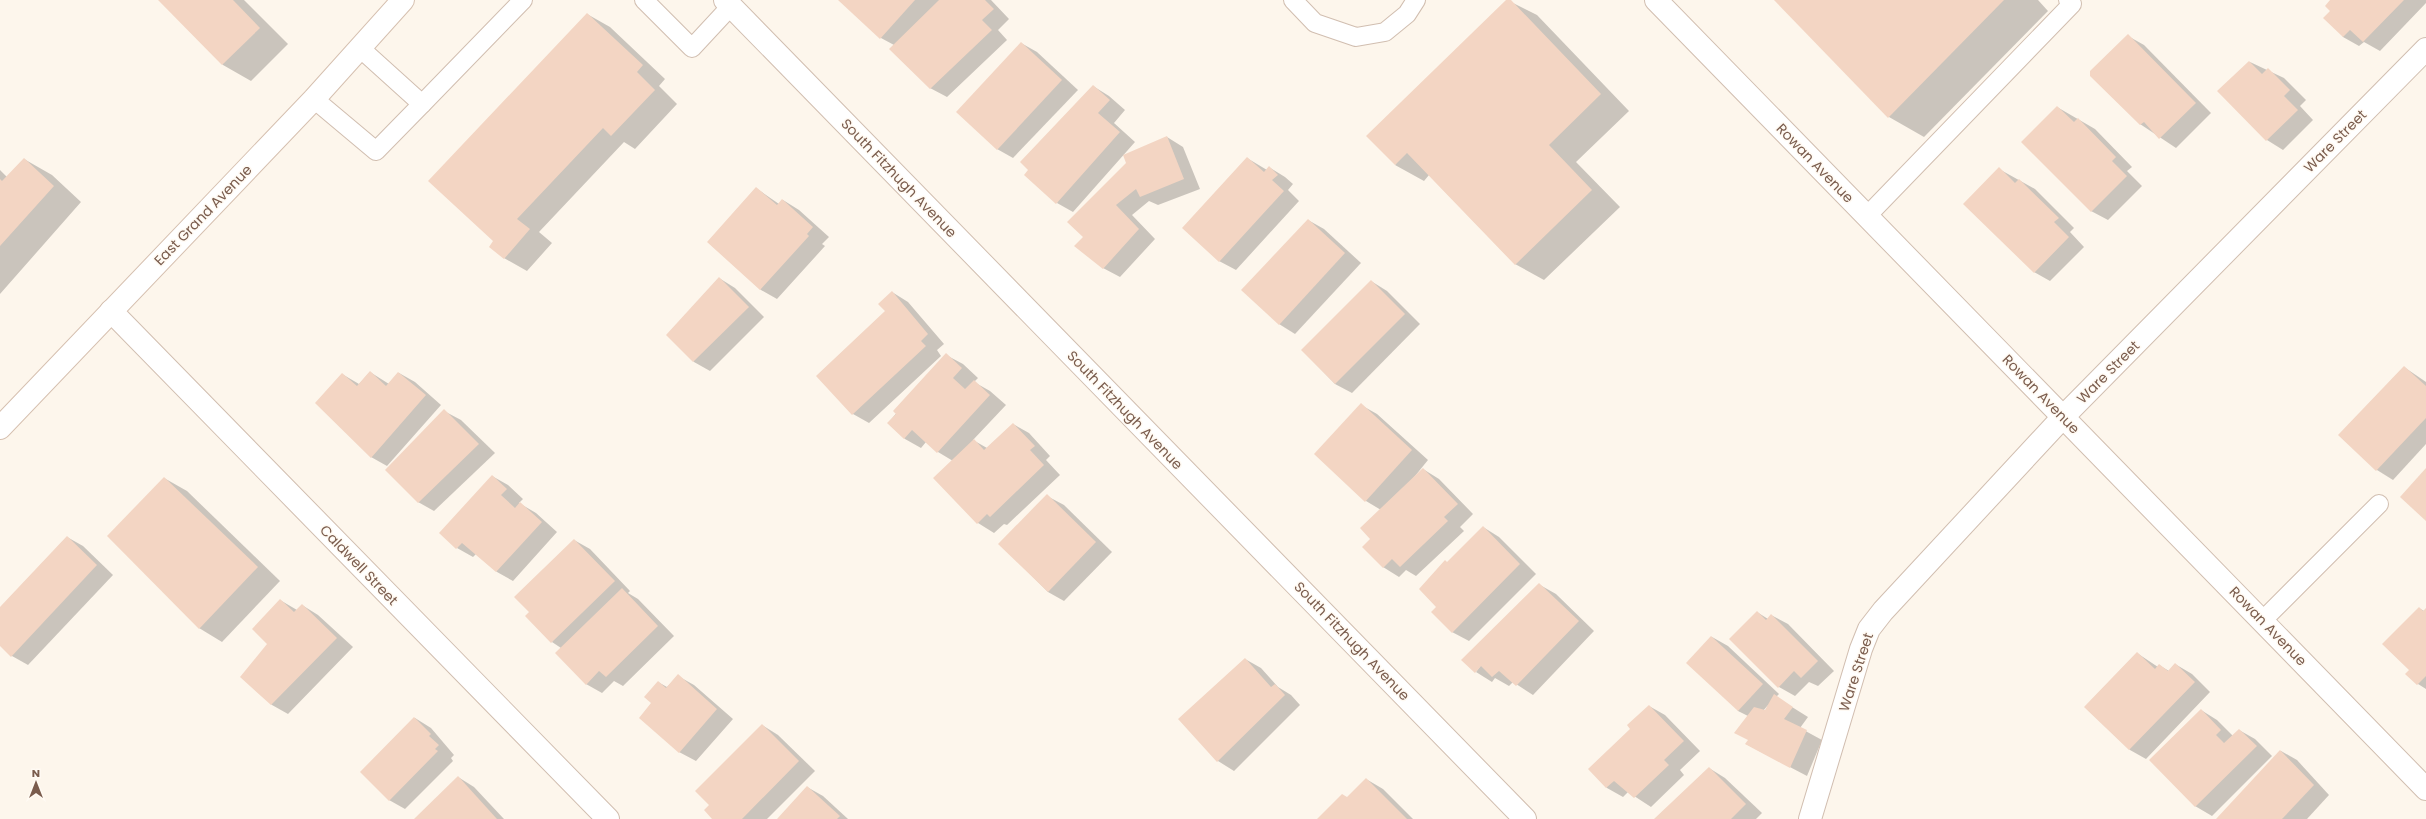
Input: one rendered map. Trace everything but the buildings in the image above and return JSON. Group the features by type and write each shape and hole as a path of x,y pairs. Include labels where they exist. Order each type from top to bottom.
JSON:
{"street":[{"name":"East Grand Avenue","path":"0,428 314,99 403,0"},
{"name":"Rowan Avenue","path":"1656,0 2426,789"},
{"name":"South Fitzhugh Avenue","path":"728,3 1525,819"},
{"name":"Ware Street","path":"1810,819 1861,649 1869,629 1882,611 2063,417 2426,49"},
{"name":"Caldwell Street","path":"111,311 608,819"}],"lane":[{"path":"314,99 376,151 523,0"},
{"path":"644,0 692,48 728,3"},
{"path":"1292,0 1315,23 1356,37 1385,32 1407,14 1416,0"},
{"path":"1867,216 2072,4 2068,0"},
{"path":"360,48 422,104"},
{"path":"2262,620 2379,504"}]}
